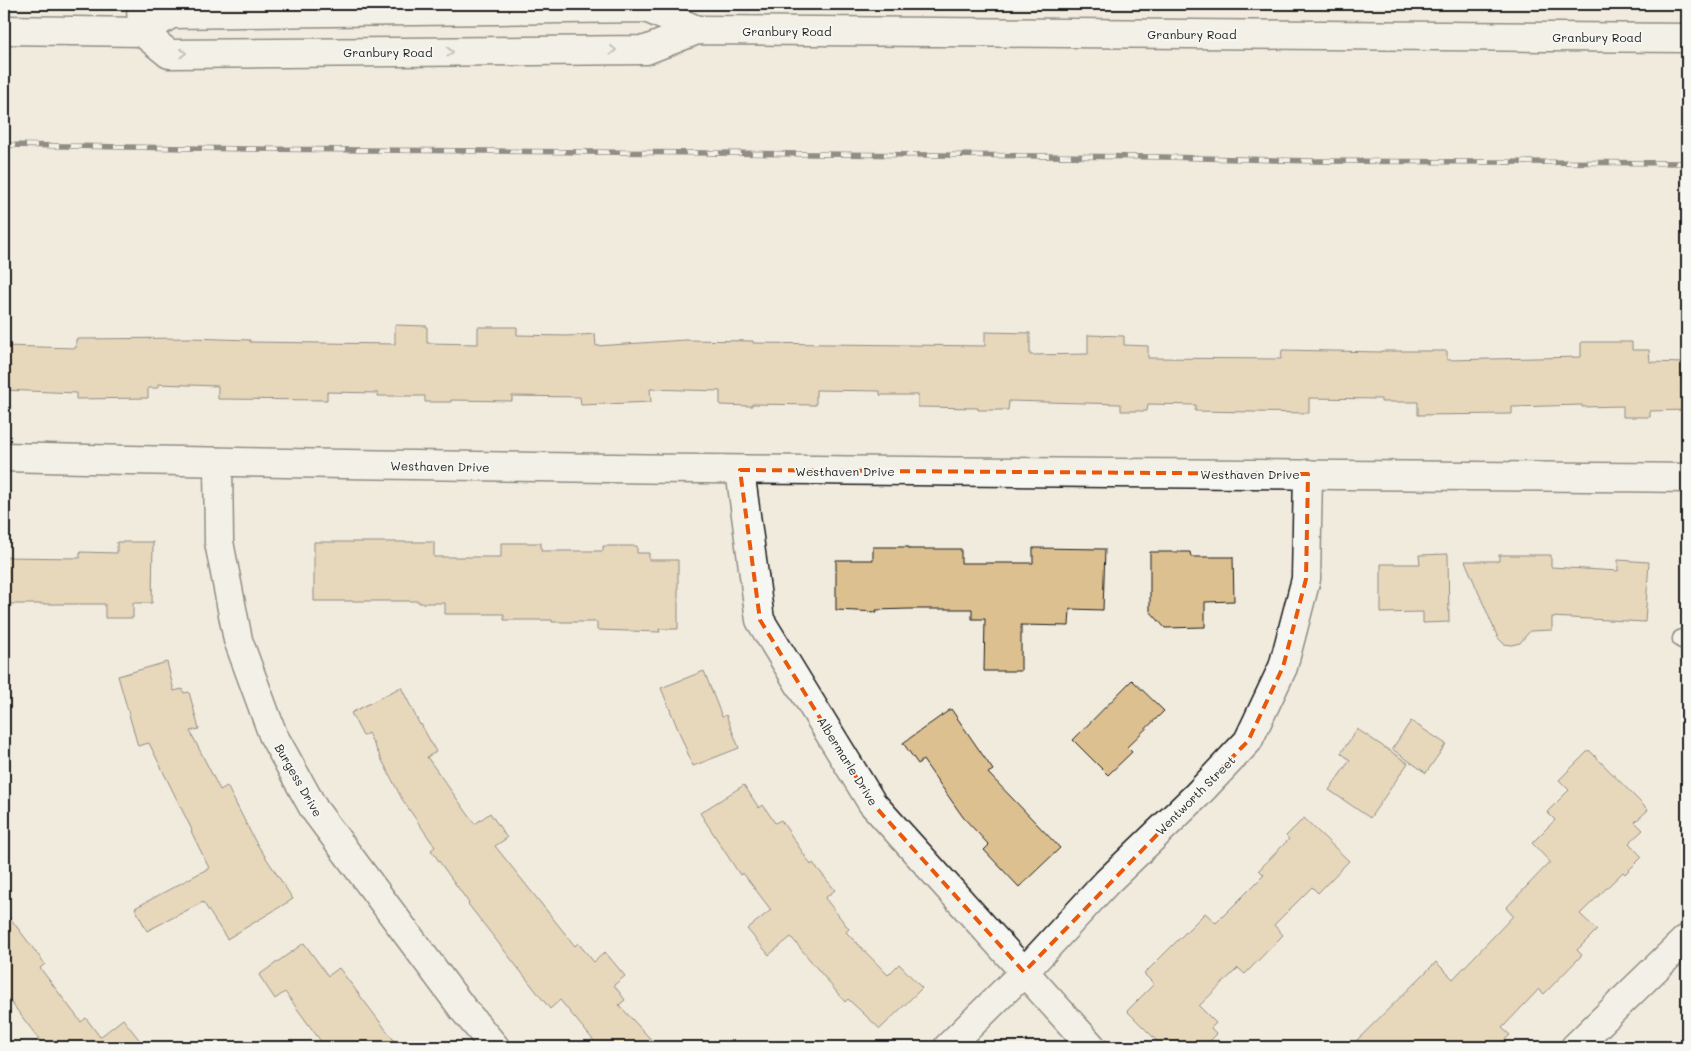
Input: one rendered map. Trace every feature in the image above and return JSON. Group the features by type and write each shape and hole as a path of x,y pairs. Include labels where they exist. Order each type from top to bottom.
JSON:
{"street":[{"path":"4,30 142,32 140,4"},
{"name":"Granbury Road","path":"697,30 646,8 171,14 142,32 169,54 646,50 697,30 1687,38"},
{"name":"Westhaven Drive","path":"4,457 740,470 1687,478"},
{"name":"Burgess Drive","path":"218,462 219,542 238,640 273,735 314,809 463,1009 494,1047"},
{"name":"Albermarle Drive","path":"740,470 760,620 872,803 1092,1047"},
{"name":"Wentworth Street","path":"948,1047 1024,972 1108,882 1197,795 1248,741 1283,667 1306,579 1308,474"},
{"path":"1576,1047 1685,940"}],"highlighted area":[{"path":"740,470 1308,474 1306,579 1283,667 1248,741 1024,972 872,803 760,620"}],"building":[{"path":"395,325 427,326 427,343 478,344 478,327 517,327 517,335 567,336 595,334 596,346 685,340 753,341 753,343 985,346 985,332 1030,333 1030,355 1088,354 1088,335 1124,336 1124,345 1148,346 1148,358 1281,359 1282,350 1447,351 1447,360 1581,357 1581,342 1632,342 1632,350 1649,350 1650,362 1687,363 1687,410 1650,411 1650,417 1623,417 1623,406 1582,407 1582,405 1512,407 1512,414 1418,415 1418,402 1381,402 1381,399 1309,398 1309,413 1195,411 1196,405 1148,404 1147,411 1121,411 1121,404 1009,401 1008,410 978,410 978,408 918,407 918,395 880,395 880,391 816,390 816,405 752,404 752,406 720,405 720,391 650,389 651,402 581,405 580,397 512,396 512,401 451,400 451,402 425,402 425,396 378,396 378,393 327,392 327,400 218,399 218,386 158,384 158,388 148,388 148,398 76,399 76,393 4,390 4,346 76,348 76,339 191,338 250,340 250,342 395,344"},
{"path":"117,542 153,542 152,603 133,603 133,618 105,618 105,604 4,604 4,557 80,558 80,552 117,553"},
{"path":"314,542 434,542 434,557 501,557 501,543 541,543 541,551 603,551 603,546 637,546 637,553 649,553 649,560 678,560 678,629 659,629 660,632 597,630 597,622 504,620 504,614 445,614 445,603 419,603 419,601 314,601"},
{"path":"873,547 961,549 961,563 1033,563 1033,548 1105,549 1103,610 1070,609 1069,626 1021,625 1021,671 984,671 985,619 972,619 972,609 876,610 877,612 836,610 836,560 873,560"},
{"path":"1150,552 1190,552 1191,557 1233,557 1234,601 1205,602 1205,627 1165,628 1150,611"},
{"path":"1448,554 1449,622 1423,623 1423,612 1381,613 1381,564 1420,564 1419,555"},
{"path":"1499,555 1551,555 1551,567 1618,571 1618,560 1649,562 1645,622 1552,617 1552,630 1530,631 1520,643 1504,644 1498,638 1465,561 1499,561"},
{"path":"167,662 174,691 182,689 184,693 189,692 199,729 190,731 220,790 227,786 255,841 293,899 227,939 203,902 147,931 135,908 209,868 149,743 138,746 118,676"},
{"path":"704,671 722,717 726,715 739,748 693,766 661,688"},
{"path":"1132,680 1164,711 1127,747 1132,752 1108,775 1073,740"},
{"path":"401,687 436,752 427,757 475,824 490,813 507,838 495,846 575,946 578,943 594,962 605,952 625,976 614,985 625,1000 619,1005 658,1047 599,1047 560,1000 550,1009 468,904 431,850 435,847 402,799 368,733 363,736 351,713"},
{"path":"951,709 993,770 988,773 1060,848 1019,887 984,850 989,845 963,817 923,760 918,764 903,743"},
{"path":"1411,721 1446,744 1426,773 1392,749"},
{"path":"1357,729 1408,763 1370,818 1329,790 1350,760 1341,753"},
{"path":"1589,750 1648,810 1635,822 1643,830 1629,843 1642,857 1625,874 1623,872 1580,914 1597,930 1577,950 1582,955 1544,994 1539,989 1502,1028 1510,1035 1497,1047 1350,1047 1436,962 1453,979 1513,916 1506,908 1550,862 1532,843 1555,820 1547,812 1569,790 1559,780"},
{"path":"744,785 759,808 763,805 775,823 781,820 811,865 813,863 835,890 825,898 849,929 846,932 888,975 899,964 922,988 880,1029 848,999 845,1002 791,937 769,955 747,929 771,910 743,873 740,875 700,813"},
{"path":"1304,818 1349,861 1318,893 1312,887 1274,925 1283,935 1245,974 1238,968 1199,1006 1216,1023 1211,1028 1217,1034 1204,1047 1163,1047 1127,1011 1154,984 1144,974 1205,913 1216,923 1264,875 1259,870 1289,839 1286,836"},
{"path":"4,910 45,964 40,968 81,1022 86,1018 100,1037 123,1019 145,1047 45,1047 4,993"},
{"path":"304,943 328,976 339,968 399,1047 325,1047 285,992 275,999 259,975"}],"railway":[{"path":"4,145 1163,157 1315,161 1687,163"}]}
